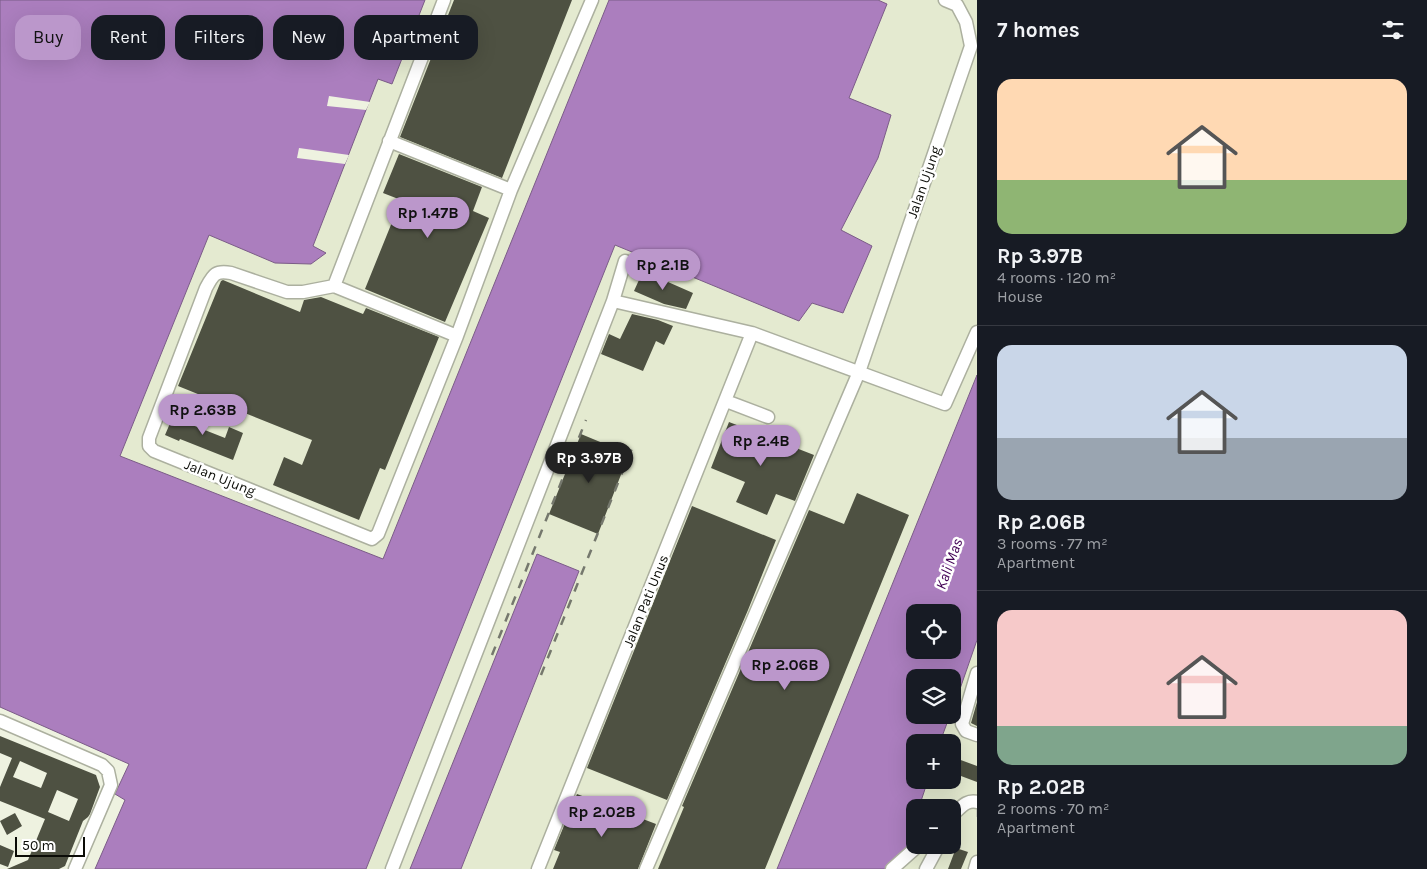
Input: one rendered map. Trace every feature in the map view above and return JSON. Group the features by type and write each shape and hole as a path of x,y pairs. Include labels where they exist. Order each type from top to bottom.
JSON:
{"lane":[{"path":"444,0 334,286 457,336"},
{"name":"Jalan Ujung","path":"334,286 302,292 287,292 223,271 211,278 149,438 149,446 154,451 372,539 378,534 457,336 511,190 592,0"},
{"name":"Jalan Ujung","path":"646,869 859,372 971,46 966,22 957,5 945,0"},
{"path":"390,141 511,190"},
{"path":"392,869 613,301 625,261"},
{"path":"613,301 752,333 945,404 977,332"},
{"name":"Jalan Pati Unus","path":"538,869 752,333"},
{"path":"726,402 768,417"},
{"path":"977,672 962,724 966,731 977,735"},
{"path":"0,720 102,765 108,771 111,785 75,869"},
{"path":"961,809 970,802 977,807"},
{"path":"892,869 909,854"},
{"path":"926,869 934,854"},
{"path":"975,869 977,862"}],"shaded area":[{"path":"425,0 609,0 383,560 120,457 209,235 275,263 325,253 313,246 378,79 392,84 401,60 478,60 478,15 419,15"},
{"path":"878,0 977,0 977,375 777,869 366,869 615,245 800,321 812,303 841,230 878,158 890,115 849,99 887,4"},
{"path":"977,640 977,869 901,869 906,851 906,854 961,854 961,799 922,799 925,789 961,789 961,734 943,734 947,724 961,724 961,686"}],"water":[{"path":"0,0 425,0 419,15 354,15 354,60 401,60 392,84 378,79 313,246 326,253 311,264 275,263 209,235 120,456 383,559 609,0 878,0 887,4 849,98 891,115 878,158 841,230 872,246 843,313 812,303 799,321 615,245 366,869 95,869 125,800 115,794 129,764 0,707"},
{"name":"Kali Mas","path":"977,375 977,640 961,686 961,669 906,669 906,724 947,724 943,734 906,734 906,789 925,789 922,799 906,799 906,851 901,869 777,869"},
{"path":"537,554 579,571 461,869 410,869"}],"pier":[{"path":"329,96 370,102 366,110 327,106"},
{"path":"299,148 349,155 345,164 297,158"}],"building":[{"path":"454,0 572,0 502,178 400,137 430,60 478,60 478,15 448,15"},
{"path":"399,154 482,187 473,211 489,218 445,322 365,289 401,200 383,193"},
{"path":"643,271 693,293 686,309 664,304 634,291"},
{"path":"223,280 300,312 304,300 321,297 363,314 366,308 439,337 385,470 380,468 359,520 273,485 284,457 302,465 312,440 178,386"},
{"path":"632,314 658,320 673,326 664,345 656,341 643,371 601,354 609,334 620,339"},
{"path":"177,407 191,413 187,423 225,438 229,427 243,433 233,460 165,435"},
{"path":"729,422 814,455 795,501 776,494 767,515 736,502 745,482 711,468"},
{"path":"581,434 629,454 598,534 549,514"},
{"path":"857,493 909,515 765,869 658,869 684,807 682,806 809,510 844,524"},
{"path":"692,506 776,540 667,800 587,768"},
{"path":"977,702 977,726 971,723"},
{"path":"0,736 96,775 100,787 90,814 83,821 65,866 59,869 7,869 28,860 45,819 0,801 0,787 12,758 0,753","holes":["20,761 47,773 41,788 13,777","57,790 78,799 69,821 48,812"]},
{"path":"961,760 977,766 977,782 961,776"},
{"path":"577,794 656,824 638,869 553,869 560,852 554,850"},
{"path":"15,813 22,826 7,835 0,821"},
{"path":"0,845 14,851 8,867 0,864"},
{"path":"961,850 968,852 961,869 948,869 954,854 961,854"}],"railway":[{"path":"492,655 586,420"},
{"path":"541,675 634,443"}]}
